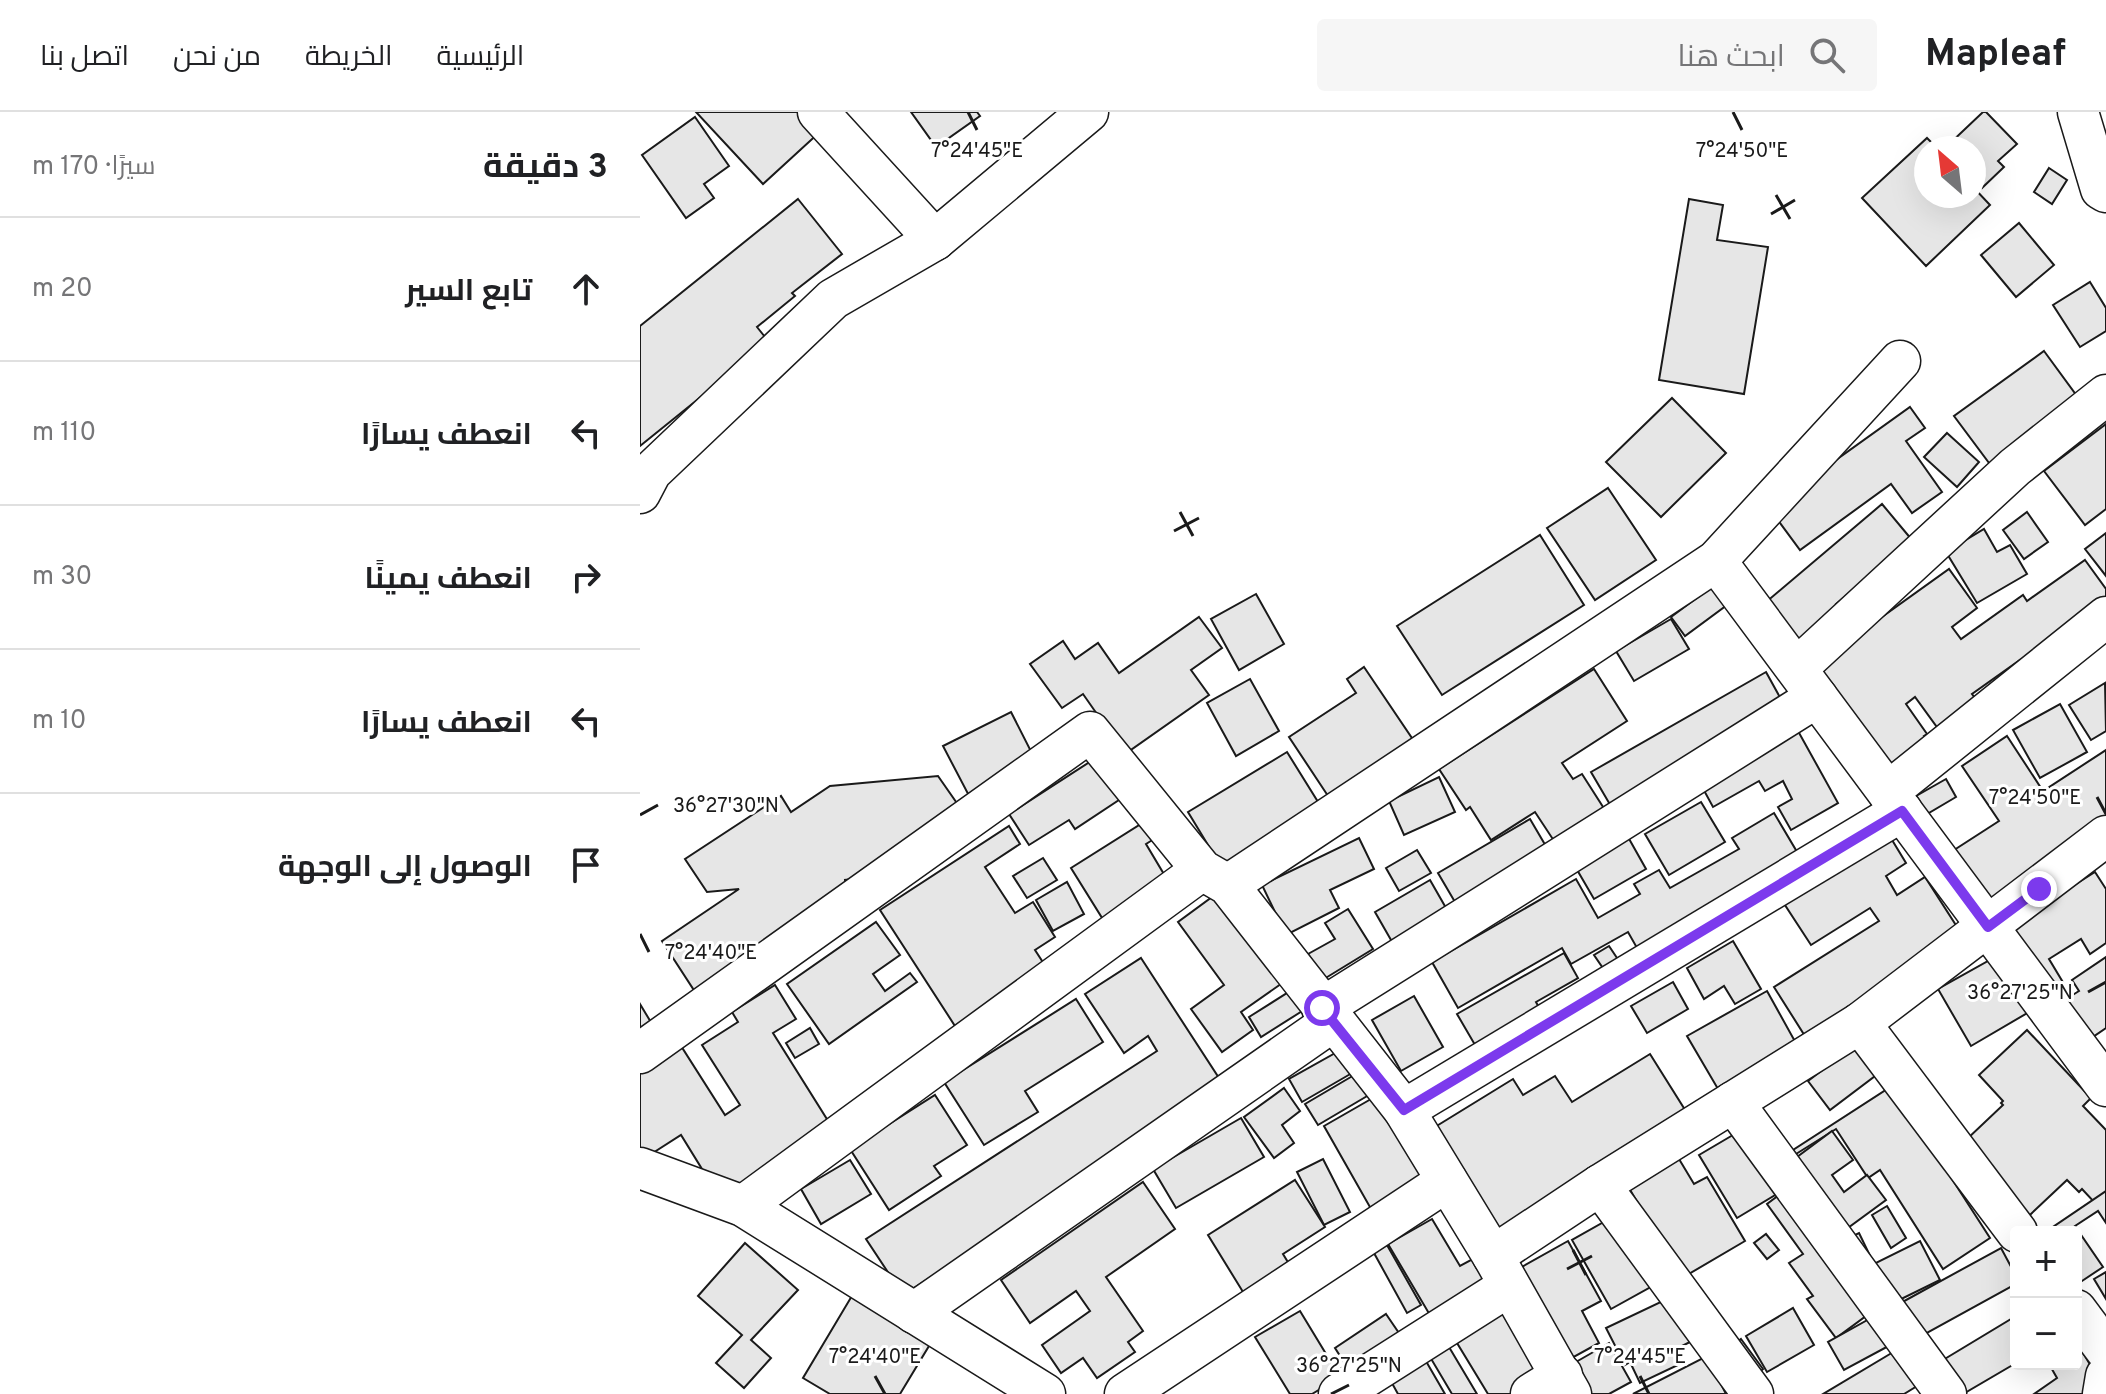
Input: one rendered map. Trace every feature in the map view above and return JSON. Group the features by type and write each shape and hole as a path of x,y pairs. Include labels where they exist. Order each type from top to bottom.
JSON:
{"street":[{"path":"818,112 935,240"},
{"path":"644,478 833,299 935,240 1088,112"},
{"path":"2078,112 2101,189 2106,192"},
{"path":"743,1206 1215,878 1716,561 1900,361"},
{"path":"914,1313 1328,1015 1807,683 2015,467 2106,395"},
{"path":"1716,561 1988,927 2092,1038 2106,1086"},
{"path":"1404,1110 1895,801 2106,617"},
{"path":"640,1053 1090,732 1215,878 1404,1110 1501,1271 1554,1388"},
{"path":"1339,1394 1501,1271 1600,1185 1860,1023 2106,836"},
{"path":"1860,1023 2012,1226"},
{"path":"1733,1102 1946,1394"},
{"path":"640,1168 743,1206 1045,1394"},
{"path":"1125,1394 1447,1181"},
{"path":"1600,1185 1753,1394"},
{"path":"2082,1318 2106,1350"},
{"path":"2103,1394 2106,1376"}],"building":[{"path":"696,112 805,112 822,130 763,184"},
{"path":"911,112 977,112 980,116 936,147"},
{"path":"1986,112 2017,144 1998,161 2004,167 1986,184 1986,136 1958,136"},
{"path":"695,117 729,166 704,184 714,198 686,218 642,155"},
{"path":"1914,150 1914,208 1986,208 1986,201 1990,205 1926,266 1862,198"},
{"path":"2049,168 2067,180 2052,204 2034,192"},
{"path":"798,199 842,254 792,293 795,296 757,327 769,342 640,446 640,326"},
{"path":"1689,199 1723,205 1717,240 1768,247 1744,394 1659,380"},
{"path":"2019,223 2054,265 2016,297 1981,255"},
{"path":"2090,282 2106,308 2106,331 2080,347 2053,305"},
{"path":"2044,351 2082,403 2001,479 1954,416"},
{"path":"1672,398 1726,453 1661,517 1606,462"},
{"path":"1910,407 1925,428 1906,441 1942,492 1912,513 1891,484 1800,550 1769,508"},
{"path":"2106,424 2106,509 2085,525 2044,471"},
{"path":"1947,433 1979,462 1957,487 1924,457"},
{"path":"1608,488 1656,560 1595,600 1547,528"},
{"path":"1882,504 1912,540 1836,604 1854,624 1807,664 1759,608"},
{"path":"2027,512 2048,542 2024,559 2003,530"},
{"path":"1984,529 1997,552 2010,545 2027,574 1977,603 1946,552"},
{"path":"2106,533 2106,576 2085,549"},
{"path":"1540,535 1584,605 1442,695 1397,626"},
{"path":"2085,560 2106,589 2106,629 2034,680 2020,660 1972,694 1989,717 1950,745 1915,697 1906,704 1939,756 1896,787 1808,670 1949,569 1977,608 1952,627 1961,639 2023,595 2027,601"},
{"path":"1713,586 1727,605 1685,636 1671,617"},
{"path":"1256,594 1284,644 1239,670 1211,619"},
{"path":"1199,617 1222,648 1191,670 1209,695 1125,754 1083,694 1062,708 1030,664 1063,641 1075,659 1098,643 1119,673"},
{"path":"1671,619 1689,649 1634,681 1616,651"},
{"path":"1364,667 1422,753 1334,805 1289,737 1356,693 1347,679"},
{"path":"1594,669 1627,721 1562,763 1573,779 1582,774 1612,821 1562,853 1535,812 1491,840 1470,807 1466,810 1439,769"},
{"path":"1766,672 1793,721 1619,820 1591,772"},
{"path":"1250,679 1279,731 1236,756 1207,703"},
{"path":"2105,683 2106,731 2091,740 2069,705"},
{"path":"2060,704 2087,752 2040,778 2013,730"},
{"path":"1011,712 1044,777 977,811 943,746"},
{"path":"1798,731 1838,803 1791,830 1778,807 1792,799 1783,781 1765,791 1759,781 1713,807 1701,785"},
{"path":"2007,736 2043,791 2106,750 2106,830 1970,919 1934,863 1999,821 1962,766"},
{"path":"1287,752 1328,818 1228,878 1188,812"},
{"path":"1102,754 1128,794 1075,829 1069,820 1029,845 1009,814"},
{"path":"938,776 961,809 873,877 845,880 847,904 701,1001 662,941 739,889 707,892 685,859 781,796 791,812 830,786"},
{"path":"1439,777 1455,812 1404,835 1389,801"},
{"path":"1946,779 1956,797 1905,827 1895,808"},
{"path":"1701,802 1725,842 1669,875 1645,834"},
{"path":"1774,813 1803,862 1641,955 1628,932 1571,964 1562,948 1458,1008 1432,962 1576,879 1598,918 1640,894 1634,884 1659,870 1670,888 1739,849 1732,838"},
{"path":"1152,817 1162,834 1146,844 1168,881 1104,921 1071,868"},
{"path":"1530,819 1554,860 1462,914 1438,873"},
{"path":"1009,826 1020,844 985,867 1015,913 1033,902 1055,937 1035,950 1046,967 955,1026 880,910"},
{"path":"1889,835 1906,863 1886,876 1897,895 1925,877 1968,944 1810,1044 1774,987 1879,921 1870,908 1811,945 1783,902"},
{"path":"1628,837 1646,869 1594,899 1576,868"},
{"path":"1359,838 1374,869 1330,890 1339,908 1286,935 1262,885"},
{"path":"1417,850 1431,873 1399,891 1386,868"},
{"path":"1043,858 1057,880 1027,898 1013,876"},
{"path":"2095,872 2106,889 2106,943 2090,954 2081,939 2049,959 2064,984 2041,998 2000,932"},
{"path":"1430,880 1454,922 1399,954 1375,912"},
{"path":"1067,882 1084,914 1053,931 1036,900"},
{"path":"1223,889 1288,979 1241,1012 1253,1030 1222,1052 1191,1009 1224,985 1178,922"},
{"path":"1348,909 1373,949 1324,979 1308,954 1335,939 1325,923"},
{"path":"876,922 900,955 873,974 885,991 910,973 917,982 829,1044 787,984"},
{"path":"1733,941 1761,989 1735,1004 1724,986 1704,999 1687,968"},
{"path":"1609,946 1621,964 1607,974 1594,955"},
{"path":"1564,953 1578,978 1536,1002 1553,1032 1489,1069 1457,1014"},
{"path":"1997,956 2041,1005 1971,1046 1938,989"},
{"path":"2106,957 2106,1028 2081,1045 2055,1006 2079,991 2072,980"},
{"path":"1141,958 1230,1095 1007,1228 903,1295 866,1239 1157,1051 1148,1036 1124,1053 1085,994"},
{"path":"1673,982 1688,1009 1647,1033 1631,1006"},
{"path":"775,985 796,1019 773,1033 835,1132 723,1203 681,1135 645,1158 640,1151 640,1072 681,1046 725,1115 740,1105 702,1045 738,1022 732,1012"},
{"path":"1295,988 1307,1008 1261,1037 1249,1017"},
{"path":"1767,991 1797,1045 1718,1089 1687,1036"},
{"path":"1414,996 1443,1047 1401,1071 1372,1020"},
{"path":"1076,999 1103,1042 1025,1091 1038,1112 984,1145 944,1082"},
{"path":"640,1004 658,1034 640,1045"},
{"path":"810,1028 819,1044 795,1058 786,1043"},
{"path":"2027,1030 2091,1098 2083,1106 2106,1130 2106,1194 2095,1203 2082,1189 2079,1192 2067,1180 2018,1226 2014,1226 1948,1157 2003,1105 2003,1101 1979,1075"},
{"path":"1857,1044 1879,1073 1830,1110 1808,1081"},
{"path":"1346,1047 1359,1069 1302,1102 1289,1079"},
{"path":"1650,1054 1692,1121 1504,1238 1435,1127 1513,1079 1523,1095 1555,1076 1572,1102"},
{"path":"1361,1071 1374,1092 1318,1125 1305,1104"},
{"path":"1892,1086 1990,1238 1943,1269 1880,1170 1868,1178 1836,1129 1796,1154 1793,1150"},
{"path":"1284,1088 1300,1111 1282,1125 1294,1143 1274,1158 1244,1117"},
{"path":"1385,1091 1441,1188 1379,1223 1324,1126"},
{"path":"935,1095 967,1145 934,1166 941,1176 889,1210 850,1149"},
{"path":"1241,1118 1264,1157 1176,1208 1153,1169"},
{"path":"1755,1122 1792,1185 1737,1218 1699,1155"},
{"path":"1832,1131 1853,1160 1832,1175 1844,1192 1867,1175 1886,1200 1822,1247 1870,1313 1836,1338 1807,1299 1813,1296 1789,1263 1803,1254 1767,1204 1804,1176 1793,1160"},
{"path":"1323,1159 1350,1212 1324,1225 1297,1172"},
{"path":"1679,1159 1694,1184 1707,1177 1745,1241 1682,1278 1629,1188"},
{"path":"850,1160 871,1194 821,1224 801,1189"},
{"path":"1295,1180 1325,1227 1283,1254 1297,1277 1251,1305 1208,1235"},
{"path":"1143,1182 1175,1229 1106,1277 1143,1331 1128,1342 1135,1352 1097,1378 1083,1358 1061,1373 1042,1345 1090,1311 1076,1291 1030,1323 1001,1280"},
{"path":"2106,1191 2106,1223 2098,1211 2075,1226 2054,1226"},
{"path":"1887,1206 1906,1238 1891,1248 1872,1215"},
{"path":"1625,1210 1665,1279 1611,1309 1572,1240"},
{"path":"1432,1219 1460,1266 1482,1254 1502,1289 1437,1327 1388,1244"},
{"path":"1859,1233 1874,1264 1920,1241 1940,1280 1889,1305 1838,1243"},
{"path":"1766,1234 1779,1250 1767,1259 1754,1243"},
{"path":"2082,1236 2103,1267 2082,1281"},
{"path":"1568,1241 1601,1301 1582,1311 1599,1343 1561,1364 1511,1273"},
{"path":"745,1243 798,1290 751,1340 771,1358 744,1388 716,1363 742,1335 698,1296"},
{"path":"1387,1245 1421,1305 1407,1313 1374,1253"},
{"path":"2001,1248 2010,1265 2010,1287 1916,1339 1897,1305"},
{"path":"2106,1272 2106,1299 2094,1279"},
{"path":"856,1289 935,1336 900,1394 830,1394 803,1378"},
{"path":"1669,1298 1690,1342 1674,1350 1680,1364 1640,1383 1630,1362 1625,1365 1606,1328"},
{"path":"1504,1308 1544,1377 1514,1394 1488,1394 1454,1338"},
{"path":"1793,1308 1814,1345 1767,1372 1746,1336"},
{"path":"1300,1311 1340,1377 1312,1394 1290,1394 1255,1337"},
{"path":"1880,1313 1896,1342 1844,1370 1828,1342"},
{"path":"1386,1314 1403,1339 1351,1373 1335,1348"},
{"path":"2010,1320 2010,1367 1963,1394 1943,1360"},
{"path":"1741,1339 1763,1369 1750,1380 1727,1350"},
{"path":"1609,1343 1631,1382 1609,1394 1576,1394 1562,1370"},
{"path":"1449,1347 1477,1394 1452,1394 1430,1357"},
{"path":"1900,1348 1922,1383 1904,1394 1823,1394"},
{"path":"2082,1351 2101,1383 2082,1394 2034,1394 2057,1378 2052,1370 2082,1370"},
{"path":"1423,1356 1445,1394 1398,1394 1388,1376"},
{"path":"1707,1356 1726,1394 1633,1394"}],"route":[{"path":"1322,1008 1404,1110 1902,811 1988,927 2039,889"}]}
